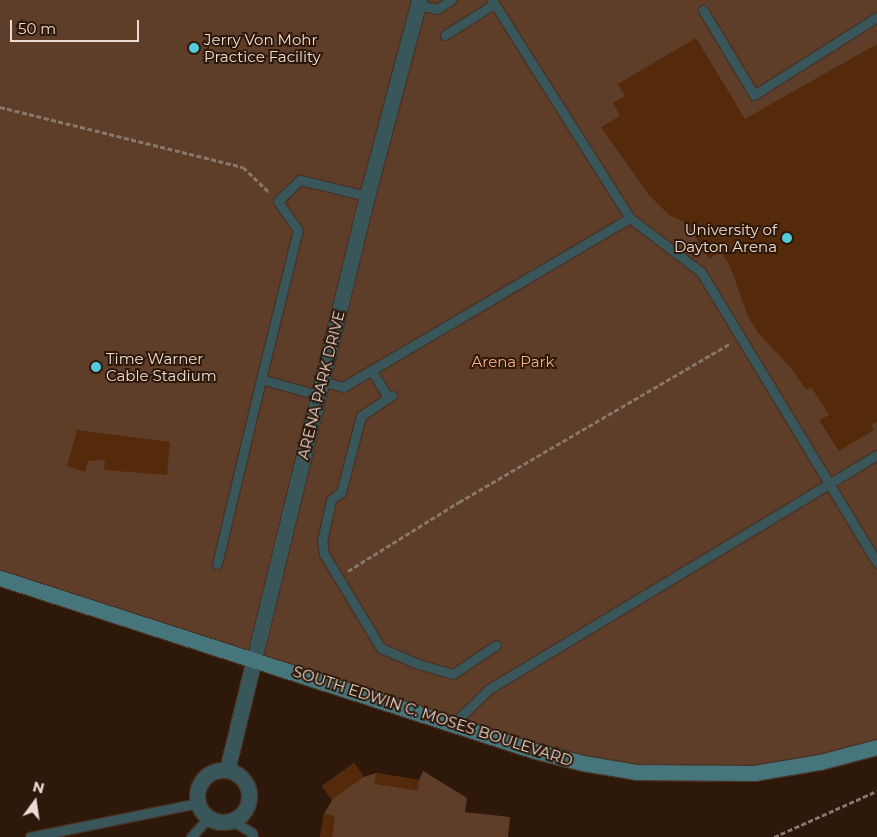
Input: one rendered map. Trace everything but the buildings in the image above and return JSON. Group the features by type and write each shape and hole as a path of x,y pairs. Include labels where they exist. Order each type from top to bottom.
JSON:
{"main road":[{"name":"SOUTH EDWIN C. MOSES BOULEVARD","path":"0,578 575,761 637,772 754,773 820,762 877,747"}],"street":[{"name":"ARENA PARK DRIVE","path":"227,770 252,658 367,196 418,3"},
{"path":"218,770 227,770 243,778 250,793 246,810 233,821 216,822 208,818 198,803 197,794 204,779 218,770"}],"lane":[{"path":"418,3 437,9 451,0"},
{"path":"445,35 493,2 630,218 701,272 877,563"},
{"path":"703,10 754,95 877,17"},
{"path":"217,564 298,230 278,201 300,180 367,196"},
{"path":"261,379 320,388 343,387 630,218"},
{"path":"372,370 390,397 361,416 342,492 331,500 322,548 337,578 381,648 418,664 453,674 496,645"},
{"path":"454,724 489,689 877,455"},
{"path":"30,837 198,803"},
{"path":"191,837 208,818"},
{"path":"233,821 252,833 253,837"}],"path":[{"path":"0,107 243,167 278,201"},
{"path":"337,578 459,502 740,337"},
{"path":"774,837 877,791"}],"green space":[{"name":"Arena Park","path":"0,0 877,0 877,747 783,770 583,763 0,578"},
{"path":"354,763 364,777 376,773 419,780 423,771 467,798 465,812 510,817 508,837 320,837 324,814 332,800 322,786"}],"place":[{"name":"Jerry Von Mohr Practice Facility","path":"194,48"},
{"name":"University of Dayton Arena","path":"787,238"},
{"name":"Time Warner Cable Stadium","path":"96,367"}]}
